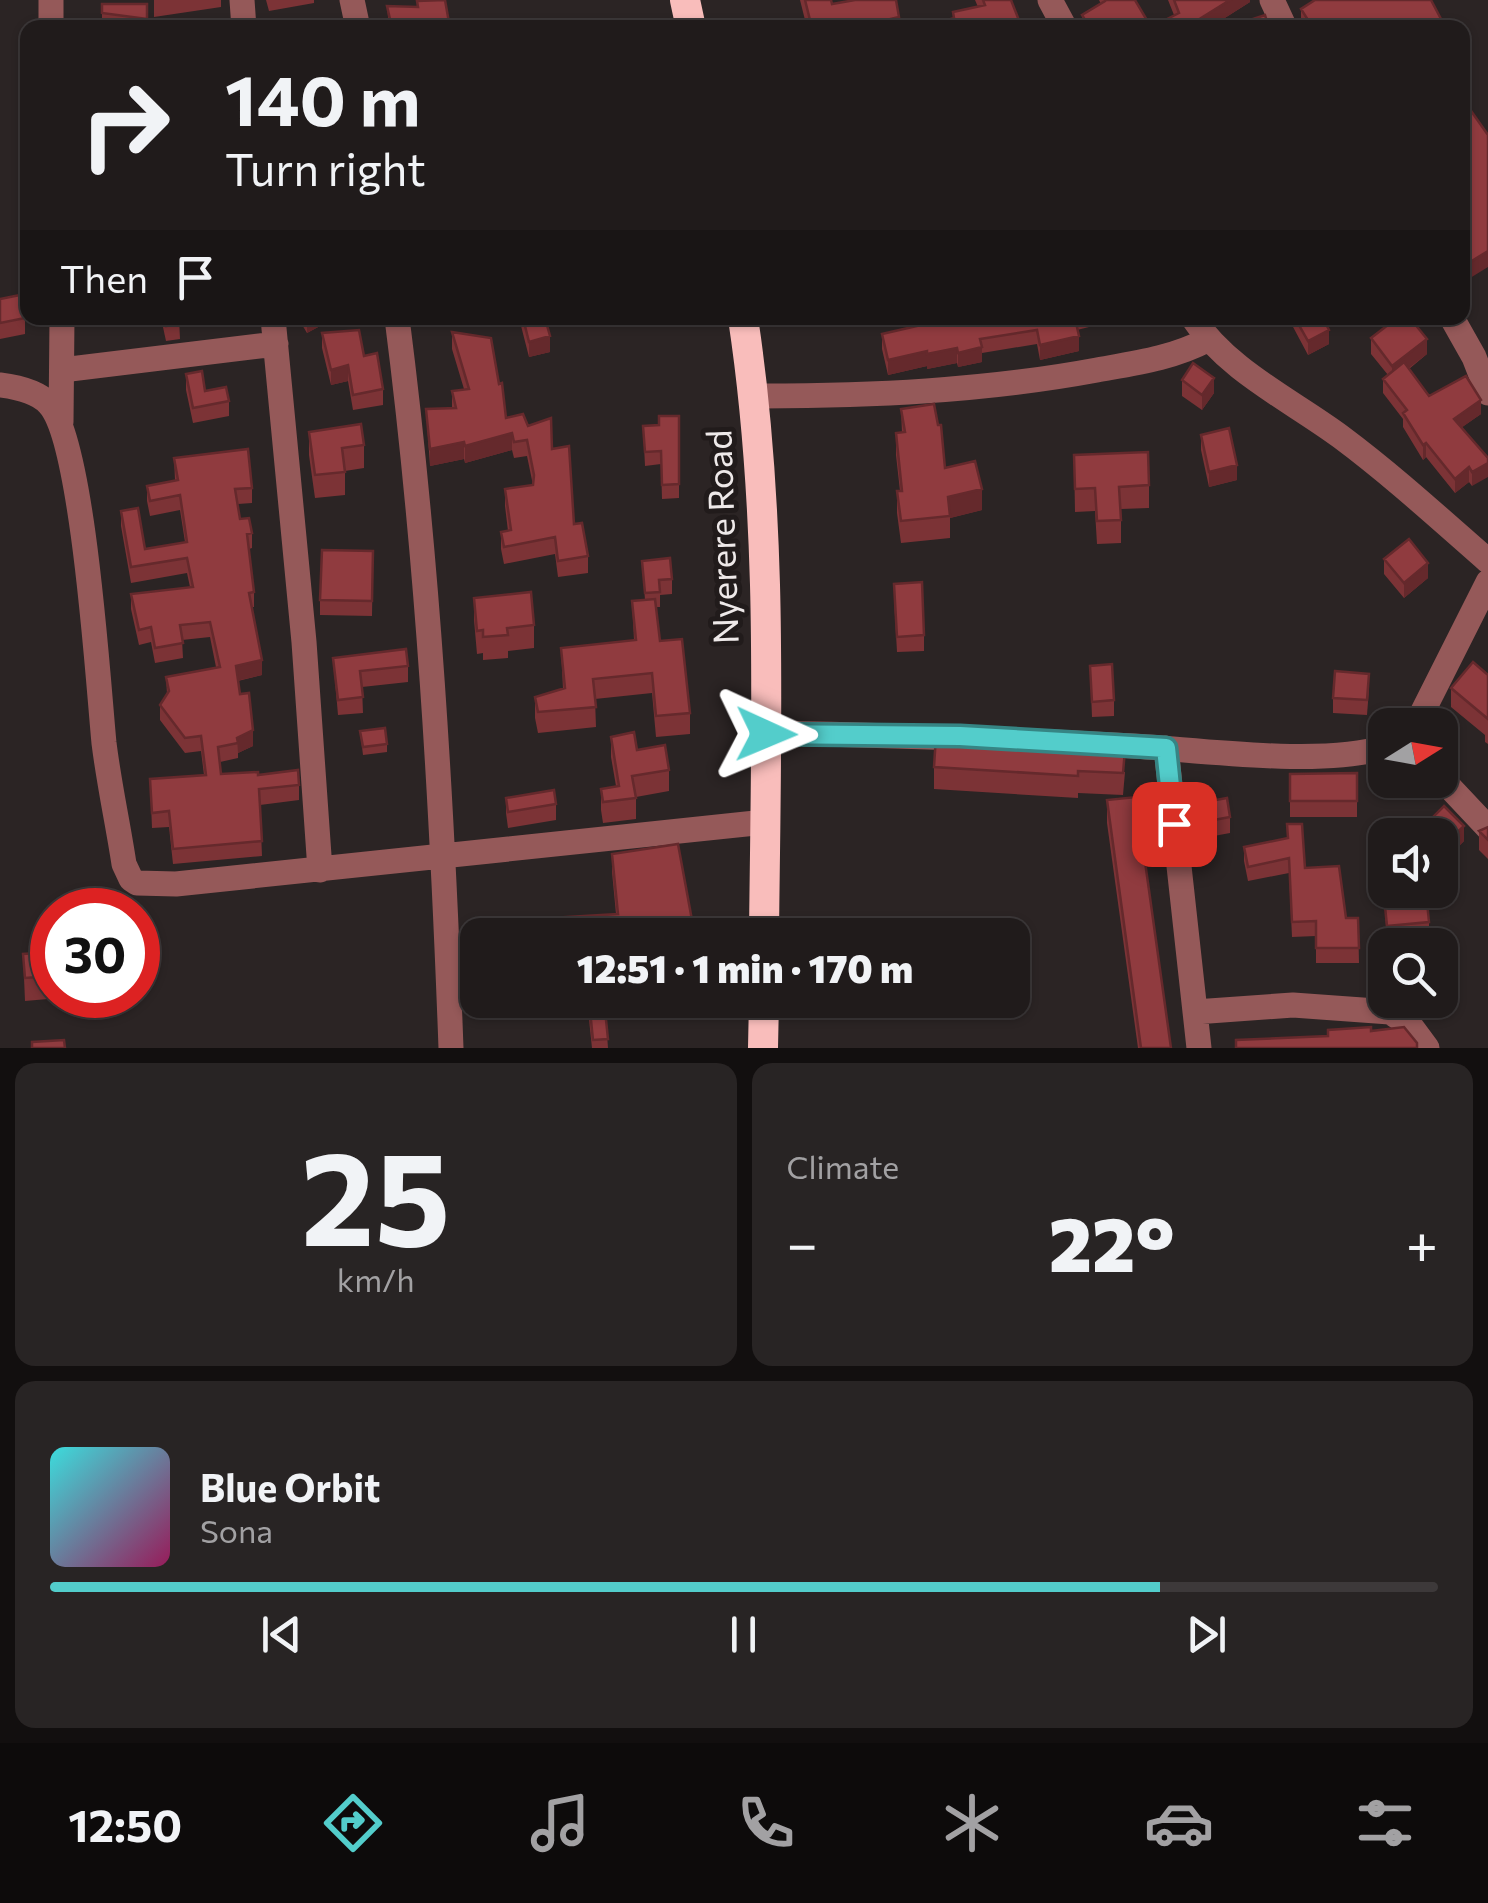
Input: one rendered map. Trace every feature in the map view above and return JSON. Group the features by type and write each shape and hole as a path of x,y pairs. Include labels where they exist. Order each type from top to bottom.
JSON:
{"highway":[{"name":"Nyerere Road","path":"744,325 755,396 765,565 764,918"},
{"path":"763,1048 764,1018"}],"street":[{"path":"61,423 62,325"},
{"path":"274,325 304,642 320,870"},
{"path":"398,325 412,439 437,728 451,1048"},
{"path":"1197,325 1207,340 1342,437 1488,561"},
{"path":"1455,325 1488,393"},
{"path":"755,396 877,396 1055,378 1156,359 1207,340"},
{"path":"62,370 276,344"},
{"path":"0,384 28,391 48,402 61,423 70,453 105,748 124,864 131,879 144,884 176,884 765,822"},
{"path":"1425,708 1488,582"},
{"path":"766,734 960,736 1332,756 1368,750"},
{"path":"1166,748 1199,1048"},
{"path":"1458,796 1488,828"},
{"path":"1195,1012 1293,1005 1390,1012 1410,1025 1428,1048"}],"building":[{"path":"445,0 449,20 390,20 387,6 418,7 417,1"},
{"path":"805,0 831,0 832,4 896,0 899,17 886,20 810,20"},
{"path":"983,0 1011,0 1019,20 948,20 954,18 953,12 985,5"},
{"path":"1135,0 1147,20 1085,20 1082,15 1105,1"},
{"path":"1174,0 1230,0 1198,20 1165,20 1179,13"},
{"path":"1315,0 1431,0 1441,19 1308,20 1301,9"},
{"path":"102,4 147,4 147,19 102,13"},
{"path":"1470,109 1488,135 1488,251 1470,262"},
{"path":"20,295 20,319 0,323 0,299"},
{"path":"525,325 547,325 550,336 529,342"},
{"path":"921,325 1077,325 1079,336 1040,345 1037,330 980,339 982,347 958,353 957,348 927,351 888,360 882,334"},
{"path":"1299,325 1326,325 1329,330 1308,341"},
{"path":"1388,325 1416,325 1427,339 1392,366 1371,338"},
{"path":"359,330 364,356 377,353 383,389 353,395 348,365 331,370 322,333"},
{"path":"452,332 491,338 506,418 523,414 528,426 551,418 552,449 569,446 574,524 582,523 588,556 558,561 555,537 504,547 501,532 511,530 505,489 533,485 527,440 514,442 512,433 465,446 464,442 430,449 426,409 456,408 452,391 469,389"},
{"path":"1404,362 1429,396 1466,376 1481,400 1454,419 1488,458 1488,463 1472,472 1469,467 1455,479 1426,443 1423,445 1403,413 1407,410 1383,379"},
{"path":"1193,363 1214,378 1202,395 1182,380"},
{"path":"202,371 205,391 226,387 229,401 193,408 186,374"},
{"path":"934,404 941,425 945,468 975,461 982,489 948,497 950,516 901,521 896,433 905,432 901,409"},
{"path":"659,416 679,416 679,484 662,485 661,451 645,452 643,426 659,425"},
{"path":"361,424 364,445 342,448 345,472 315,475 309,432"},
{"path":"1229,428 1237,465 1209,472 1201,435"},
{"path":"248,449 252,488 235,489 240,519 249,518 252,533 247,534 254,592 249,593 262,660 236,666 240,694 249,693 253,730 237,738 238,743 218,747 221,774 298,770 299,785 259,789 262,841 173,849 169,811 152,813 150,779 206,775 201,736 185,738 160,705 169,691 166,677 220,667 210,622 180,625 183,643 155,648 151,627 139,630 131,594 193,587 187,558 131,567 121,511 138,508 145,549 187,542 180,495 150,501 147,486 178,480 174,458"},
{"path":"1148,452 1149,485 1119,487 1121,520 1097,521 1095,488 1075,489 1074,455"},
{"path":"1409,539 1428,563 1404,583 1384,559"},
{"path":"322,550 373,551 372,601 320,600"},
{"path":"670,558 672,579 659,580 660,592 645,593 642,561"},
{"path":"922,582 924,635 897,637 894,584"},
{"path":"531,592 534,625 507,628 508,635 483,637 483,630 477,631 474,598"},
{"path":"655,599 660,641 682,639 690,713 656,716 652,673 593,679 596,707 538,712 535,697 565,688 561,648 636,640 632,601"},
{"path":"406,649 408,666 360,671 363,697 338,700 333,658"},
{"path":"1473,662 1488,675 1488,719 1451,688"},
{"path":"1112,664 1114,700 1092,702 1090,666"},
{"path":"1335,671 1369,674 1367,700 1333,698"},
{"path":"385,728 387,744 363,747 360,731"},
{"path":"634,732 637,750 665,745 669,770 632,776 636,798 603,802 601,789 619,786 611,737"},
{"path":"936,736 1125,750 1123,773 1078,771 1078,776 934,767"},
{"path":"1357,773 1357,801 1290,801 1290,774"},
{"path":"554,790 556,804 508,812 506,798"},
{"path":"1136,797 1171,1048 1141,1048 1107,800"},
{"path":"1227,798 1230,817 1203,822 1199,803"},
{"path":"1444,806 1456,818 1432,818"},
{"path":"1287,824 1302,824 1305,868 1339,866 1346,918 1358,918 1359,948 1316,948 1316,921 1292,922 1289,858 1248,867 1244,847 1288,838"},
{"path":"678,844 692,918 551,918 618,914 612,854"},
{"path":"1385,908 1428,908 1429,922 1387,926"},
{"path":"23,954 30,954 30,978 25,978"},
{"path":"591,1018 606,1018 608,1039 593,1040"},
{"path":"1371,1027 1371,1031 1404,1027 1417,1048 1236,1048 1236,1040 1328,1036 1328,1030"},
{"path":"64,1040 65,1048 32,1048 32,1042"}],"route":[{"path":"766,734 960,736 1166,748 1174,824"}]}
